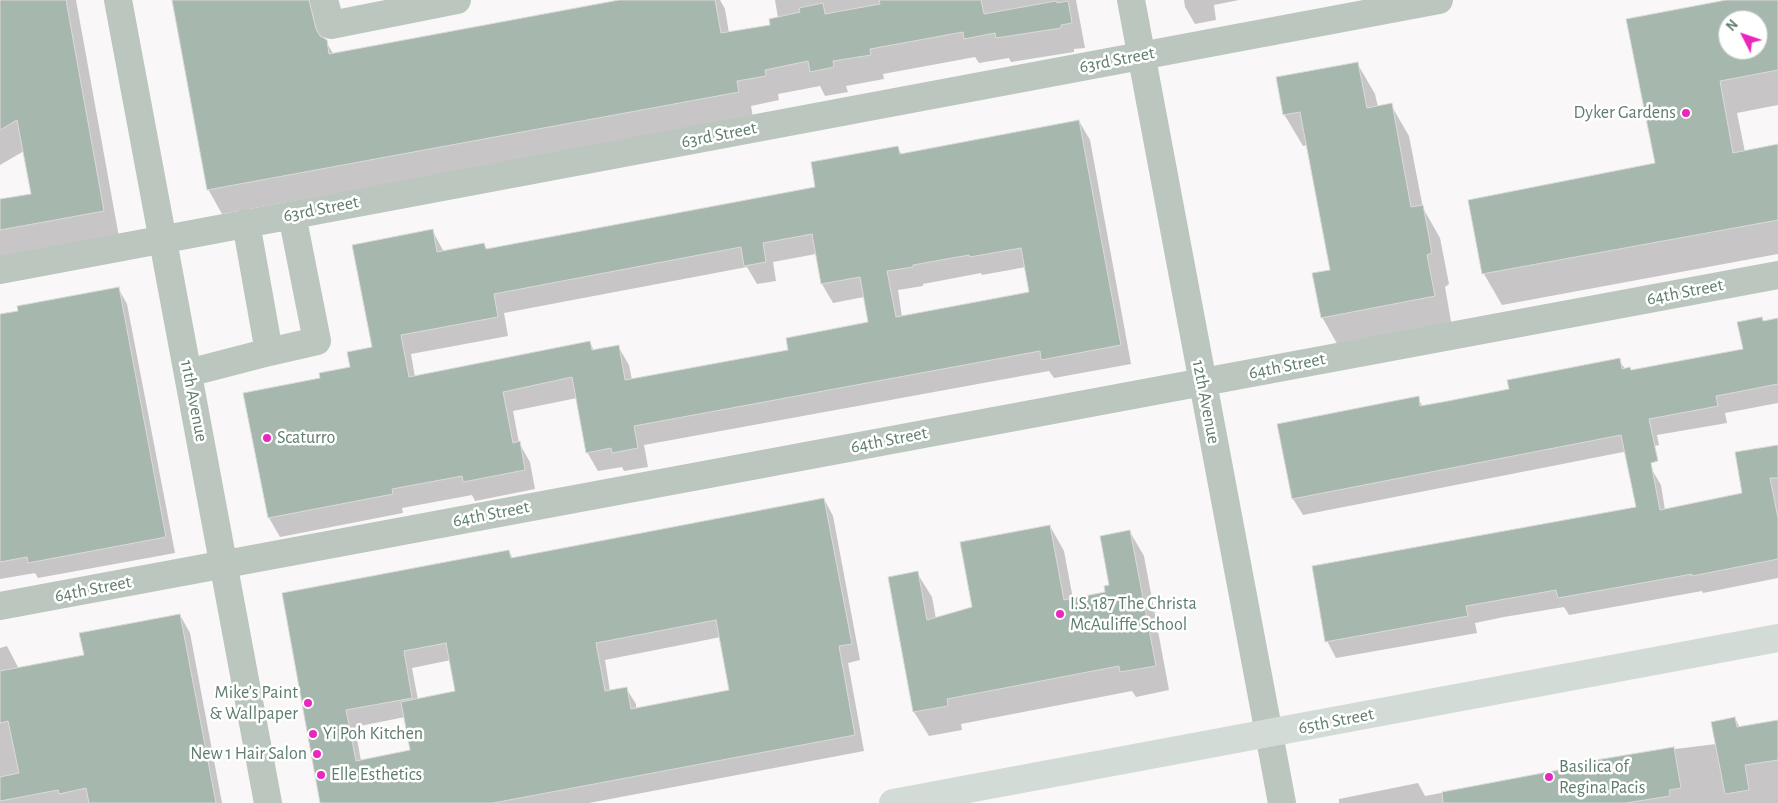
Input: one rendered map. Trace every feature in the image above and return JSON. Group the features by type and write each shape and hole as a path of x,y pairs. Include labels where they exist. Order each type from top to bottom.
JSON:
{"main road":[{"name":"65th Street","path":"893,803 1778,638"}],"street":[{"name":"11th Avenue","path":"118,0 268,803"},
{"path":"324,0 331,25 457,0"},
{"name":"12th Avenue","path":"1131,0 1282,803"},
{"name":"63rd Street","path":"0,270 1439,0"},
{"path":"188,373 317,341 292,215"},
{"path":"246,223 269,352"},
{"name":"64th Street","path":"0,606 1778,274"}],"building":[{"path":"0,0 66,0 104,211 0,230 0,199 31,194 17,120 0,130"},
{"path":"172,0 309,0 316,29 320,36 327,40 329,54 619,0 715,0 721,33 770,25 769,19 800,12 799,8 823,3 825,14 880,4 879,0 981,0 984,14 1056,1 1057,3 1068,1 1072,23 1061,25 1061,28 996,38 995,33 964,39 963,32 870,49 871,55 833,61 834,67 810,72 808,61 765,70 766,76 737,81 739,92 207,190"},
{"name":"Dyker Gardens","path":"1726,0 1778,0 1778,70 1720,81 1733,153 1778,144 1778,220 1482,274 1468,200 1655,163 1626,19"},
{"path":"1358,62 1367,108 1392,103 1411,207 1423,205 1432,253 1427,255 1435,296 1321,318 1312,273 1330,270 1300,112 1283,115 1276,77"},
{"path":"1079,120 1121,345 1041,360 1040,351 634,426 638,448 612,453 611,448 586,453 572,377 503,392 513,443 520,441 525,470 463,482 462,476 392,489 393,494 268,518 243,393 320,378 319,373 350,367 347,352 372,347 352,245 433,229 437,252 484,243 486,249 815,187 811,162 898,146 900,154","holes":["812,234 821,284 860,277 868,322 786,338 788,350 625,380 619,345 592,350 590,341 409,377 401,335 498,317 494,294 741,247 744,266 766,262 763,243","1021,248 1029,292 896,317 887,271 969,255 970,257"]},
{"path":"119,287 166,537 28,563 27,557 0,562 0,314 18,311 17,306"},
{"path":"1762,317 1763,321 1778,318 1778,384 1716,396 1718,406 1649,419 1658,461 1651,463 1660,510 1742,493 1735,452 1778,445 1778,478 1770,478 1778,518 1778,559 1692,576 1692,574 1558,598 1556,590 1466,606 1468,616 1325,642 1312,566 1636,507 1621,435 1292,499 1277,424 1419,396 1420,406 1448,401 1509,389 1507,380 1620,358 1622,369 1630,367 1631,370 1743,349 1737,322"},
{"path":"824,498 852,644 839,646 855,735 493,803 320,803 282,593 509,550 511,558","holes":["716,620 729,690 631,709 627,687 605,691 596,643","446,643 455,691 401,702 410,750 356,761 346,710 412,698 404,651"]},
{"name":"I.S. 187 The Christa McAuliffe School","path":"1050,525 1064,600 1105,592 1104,586 1109,585 1100,536 1130,530 1156,666 1120,672 1119,666 947,699 948,706 913,712 888,577 918,571 927,620 972,607 960,542"},
{"path":"180,614 216,803 89,803 86,788 59,794 58,790 0,801 0,777 19,773 8,721 0,723 0,671 84,655 79,633"},
{"path":"1735,717 1737,727 1778,720 1778,760 1745,765 1749,790 1725,794 1711,722"},
{"path":"1674,747 1681,788 1669,790 1670,796 1626,803 1443,803 1442,792 1585,765 1584,762"}],"place":[{"name":"Dyker Gardens","path":"1686,113"},
{"name":"Scaturro","path":"267,438"},
{"name":"I.S. 187 The Christa McAuliffe School","path":"1060,614"},
{"name":"Mike’s Paint & Wallpaper","path":"308,703"},
{"name":"Yi Poh Kitchen","path":"313,734"},
{"name":"New 1 Hair Salon","path":"317,754"},
{"name":"Elle Esthetics","path":"321,775"},
{"name":"Basilica of Regina Pacis","path":"1549,777"}]}
